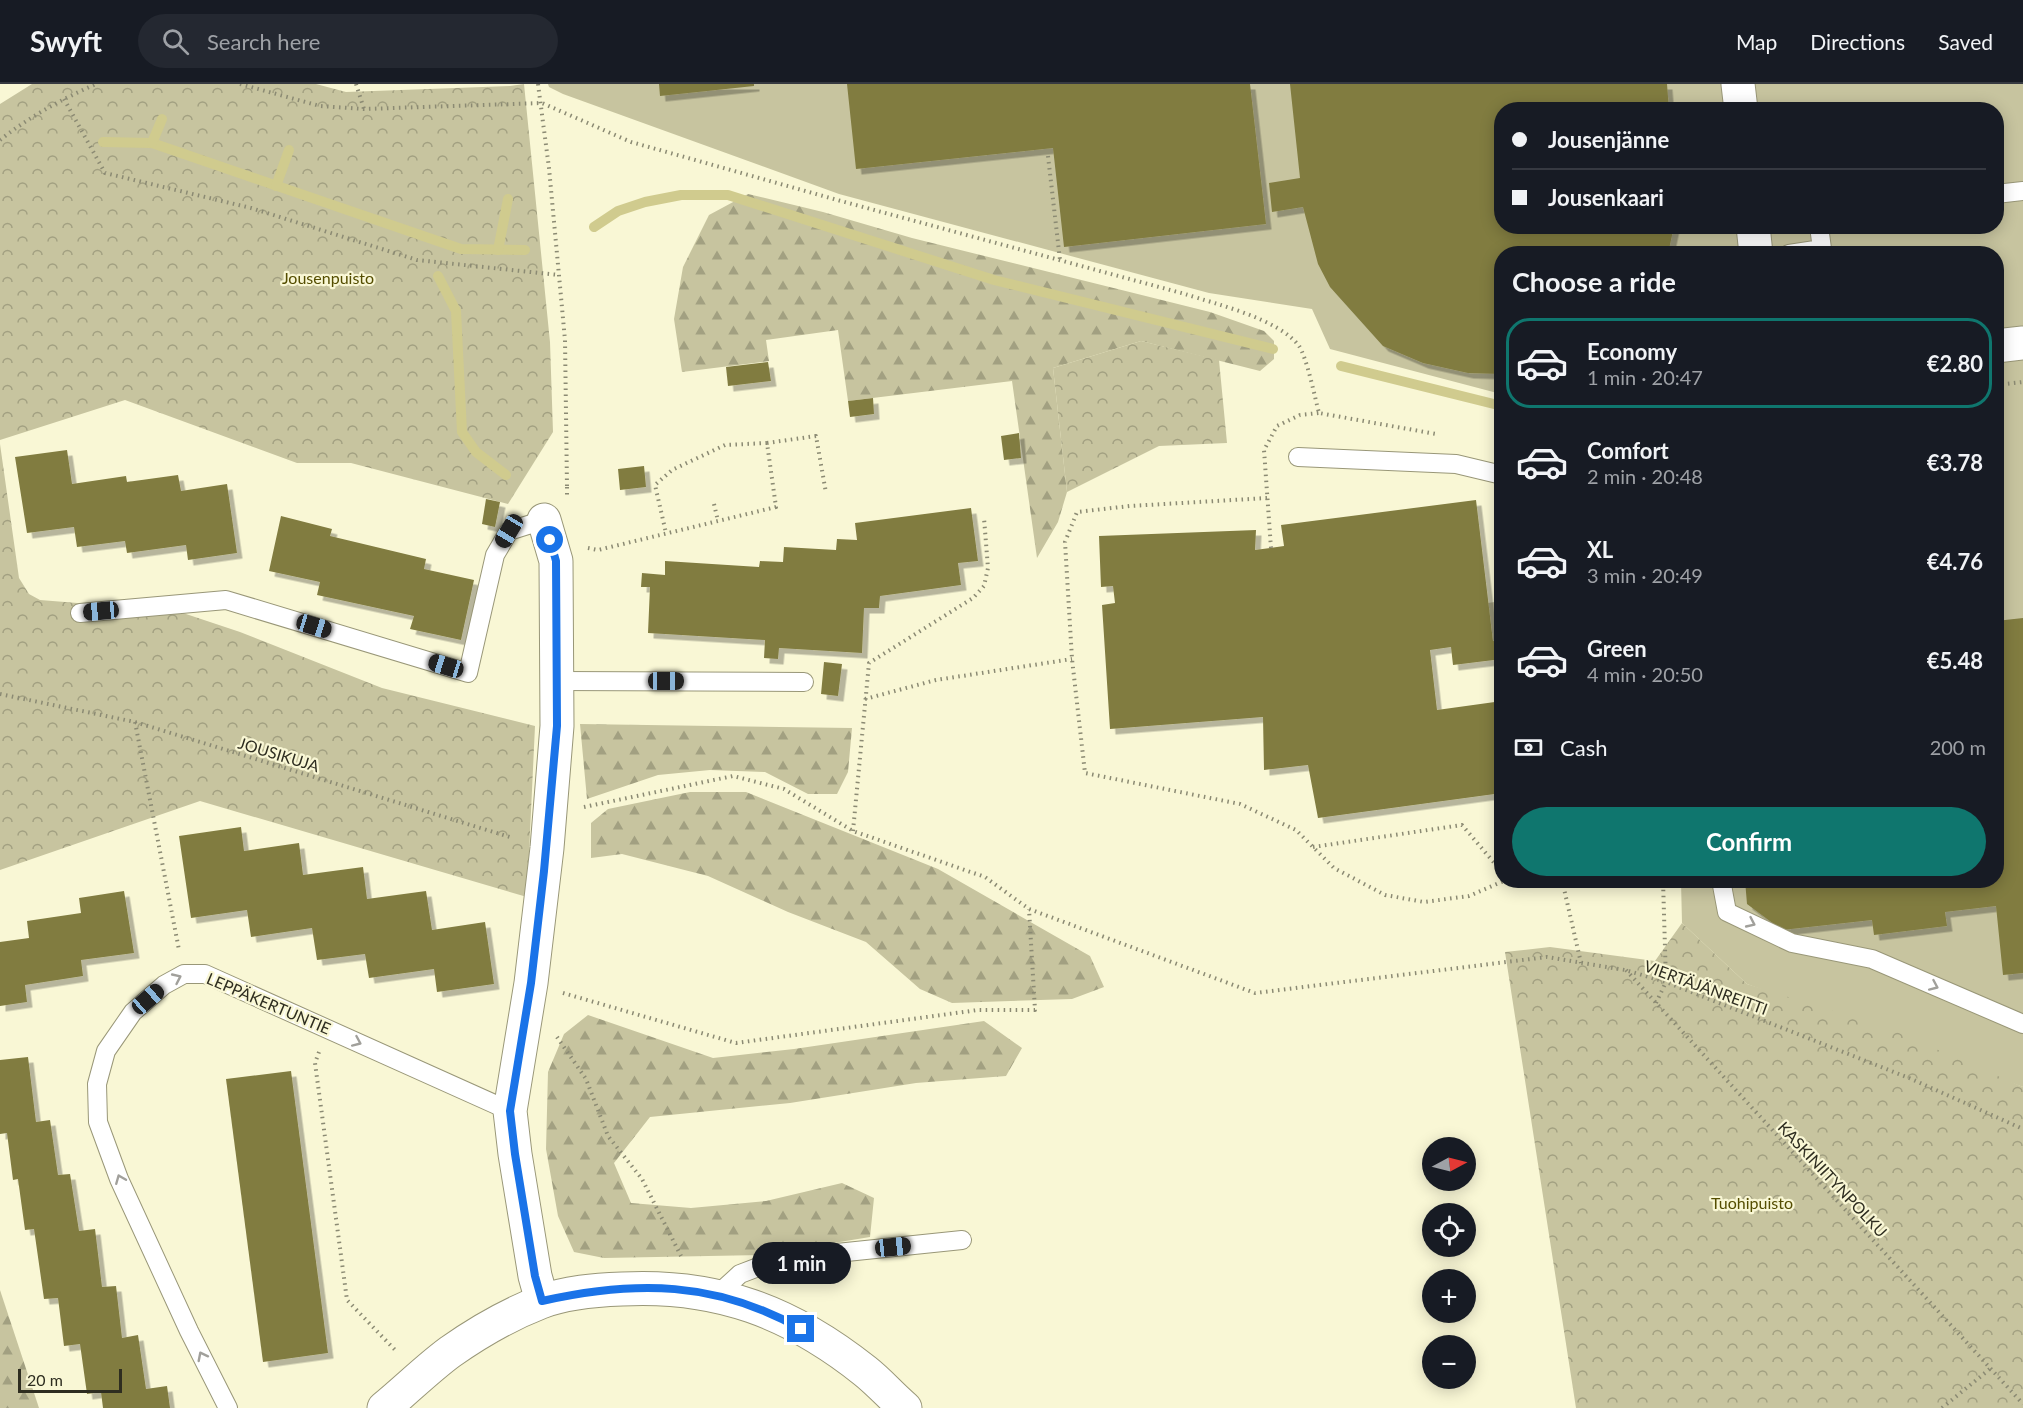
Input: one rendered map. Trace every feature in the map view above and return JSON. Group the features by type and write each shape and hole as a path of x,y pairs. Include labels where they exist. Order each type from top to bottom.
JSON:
{"street":[{"path":"1738,84 1739,102"},
{"path":"2004,345 2023,343"},
{"path":"542,1301 535,1276 510,1111 531,983 547,848 557,726 556,561 544,520"},
{"path":"384,1408 450,1353 498,1323 542,1301 578,1293 655,1287 717,1295 771,1312 816,1337 865,1371 905,1408"}],"lane":[{"path":"2004,193 2023,191"},
{"path":"1298,457 1456,464 1494,474"},
{"path":"80,613 226,600 468,673 495,555 509,531 544,520"},
{"path":"558,681 804,682"},
{"path":"1722,888 1727,912 1792,943 1872,959 2023,1024"},
{"name":"LEPPÄKERTUNTIE","path":"228,1408 119,1179 98,1122 97,1084 106,1051 133,1012 164,985 184,974 205,974 510,1111"},
{"path":"717,1295 740,1274 780,1259 962,1240"}],"path":[{"path":"0,140 64,99 96,84"},
{"path":"240,84 320,106 364,110 542,103 631,142 1185,294 1278,327 1299,346 1312,383 1319,413 1437,434"},
{"path":"356,84 364,110"},
{"path":"538,84 542,103 565,340 567,487 544,520"},
{"path":"64,99 105,173 251,208 417,260 559,275"},
{"path":"1047,156 1060,260"},
{"path":"2004,384 2023,382"},
{"path":"666,534 655,486 672,470 725,445 767,443 816,436 826,493"},
{"path":"579,546 598,550 776,507 767,443"},
{"path":"1268,498 1131,506 1077,512 1065,542 1072,659 1085,773 1240,804 1296,831 1334,868 1385,895 1424,902 1469,896 1494,885"},
{"path":"714,504 718,521"},
{"path":"853,831 869,663 973,598 984,586 988,568 984,518"},
{"path":"866,699 936,680 1072,659"},
{"name":"JOUSIKUJA","path":"0,694 135,722 547,848"},
{"path":"135,722 184,974"},
{"path":"531,983 736,1043 978,1010 1035,1010 1029,909 985,877 853,831 784,789 733,776 575,809 550,808"},
{"path":"1313,847 1462,825 1494,863"},
{"path":"1564,888 1581,963"},
{"path":"1656,1003 1666,982 1663,888"},
{"name":"VIERTÄJÄNREITTI","path":"1029,909 1255,993 1547,957 1625,970 1666,982 1909,1078 2023,1130"},
{"name":"KASKINIITYNPOLKU","path":"1625,970 2023,1404"},
{"path":"327,1029 315,1063 347,1300 398,1354"},
{"path":"555,1035 586,1079 608,1136 642,1179 682,1257"},
{"path":"1942,1408 1990,1368"}],"green space":[{"name":"Jousenpuisto","path":"32,84 316,84 346,92 524,84 550,342 553,432 508,504 351,463 297,463 125,400 0,440 0,104"},
{"path":"548,84 2023,84 2023,1087 1747,984 1682,923 1681,888 2004,888 2004,246 1494,246 1494,392 1330,349 1312,309 1209,293 839,194 549,87"},
{"path":"748,194 823,212 912,238 1210,312 1264,331 1274,341 1274,359 1260,371 1141,341 1053,368 1067,492 1058,522 1037,558 1012,381 848,401 838,330 766,340 769,361 682,372 674,319 683,267 709,215"},
{"path":"1141,341 1219,360 1227,443 1159,446 1067,492 1053,368"},
{"path":"0,444 19,578 29,594 40,600 177,611 240,632 382,688 535,726 527,897 200,801 0,870"},
{"path":"1494,602 1494,641 1493,641 1488,603"},
{"path":"580,724 852,728 848,772 837,794 808,794 765,772 710,770 658,775 587,799"},
{"path":"690,792 746,792 938,869 1090,956 1104,987 1072,999 952,1003 920,989 866,942 788,912 708,876 622,854 591,858 591,823 608,809"},
{"name":"Tuohipuisto","path":"1682,923 1747,984 1890,1029 2023,1087 2023,1408 1576,1408 1505,952 1550,947 1655,961"},
{"path":"588,1015 713,1058 794,1049 984,1021 1022,1048 1006,1076 916,1083 790,1103 650,1117 614,1163 631,1203 691,1208 766,1201 842,1183 874,1198 870,1237 761,1255 604,1258 574,1252 558,1216 546,1149 548,1072 564,1034"},
{"path":"0,1290 39,1408 0,1408"}],"building":[{"path":"659,84 754,84 754,86 660,96"},
{"path":"847,84 1250,84 1266,224 1064,247 1053,148 856,169"},
{"path":"1290,84 1667,84 1668,102 1494,102 1494,234 1672,234 1670,246 1494,246 1494,374 1468,373 1423,363 1383,346 1330,287 1318,264 1303,207 1272,212 1269,183 1300,178"},
{"path":"768,362 771,381 728,386 726,367"},
{"path":"873,398 874,414 850,417 848,401"},
{"path":"1019,433 1021,458 1004,460 1001,436"},
{"path":"67,450 72,484 126,476 127,482 178,475 181,491 227,484 237,553 188,560 186,545 127,553 125,541 77,547 74,527 27,533 15,457"},
{"path":"644,466 646,487 620,490 618,469"},
{"path":"486,499 500,502 495,527 482,524"},
{"path":"1476,500 1494,641 1494,660 1453,665 1451,647 1430,650 1437,710 1494,702 1494,794 1318,818 1308,765 1264,770 1263,717 1110,729 1102,605 1115,603 1113,586 1101,587 1099,536 1256,530 1255,550 1284,546 1281,525"},
{"path":"971,508 978,561 958,563 961,585 880,596 879,608 864,608 862,653 779,648 778,659 764,658 765,640 648,633 650,587 641,587 642,573 665,575 665,561 759,567 760,561 783,562 784,547 836,550 837,539 857,540 855,523"},
{"path":"281,516 332,529 330,536 426,559 424,569 474,580 461,640 410,629 414,616 317,595 320,582 269,571"},
{"path":"2023,618 2023,973 2003,975 1996,906 1945,912 1947,926 1874,935 1872,920 1782,930 1747,904 1746,888 2004,888 2004,620"},
{"path":"824,662 842,664 838,696 821,694"},
{"path":"241,827 244,851 299,843 303,875 363,867 367,899 426,891 432,930 485,922 494,984 437,992 434,969 369,978 365,954 317,960 312,928 251,937 247,910 191,918 179,836"},
{"path":"124,891 134,953 81,960 83,976 25,985 27,1002 0,1006 0,942 29,938 27,921 81,913 79,898"},
{"path":"28,1057 36,1122 50,1120 58,1175 70,1174 79,1231 95,1229 102,1287 116,1286 122,1338 138,1335 146,1389 167,1386 170,1408 103,1408 101,1392 87,1394 80,1344 64,1346 58,1298 44,1299 34,1229 25,1230 18,1179 13,1180 7,1133 0,1134 0,1060"},
{"path":"291,1071 328,1353 263,1362 226,1079"}],"waterway":[{"path":"152,143 162,119"},
{"path":"103,142 152,143 461,249 525,250"},
{"path":"276,186 289,150"},
{"path":"594,227 618,211 645,202 681,195 728,195 994,280 1273,349"},
{"path":"498,250 508,199"},
{"path":"438,276 456,311 462,432 476,452 506,475"},
{"path":"1341,366 1494,404"}],"route":[{"path":"550,540 556,561 557,726 547,848 531,983 510,1111 535,1276 542,1301 610,1289 655,1287 717,1295 771,1312 801,1329"}]}
